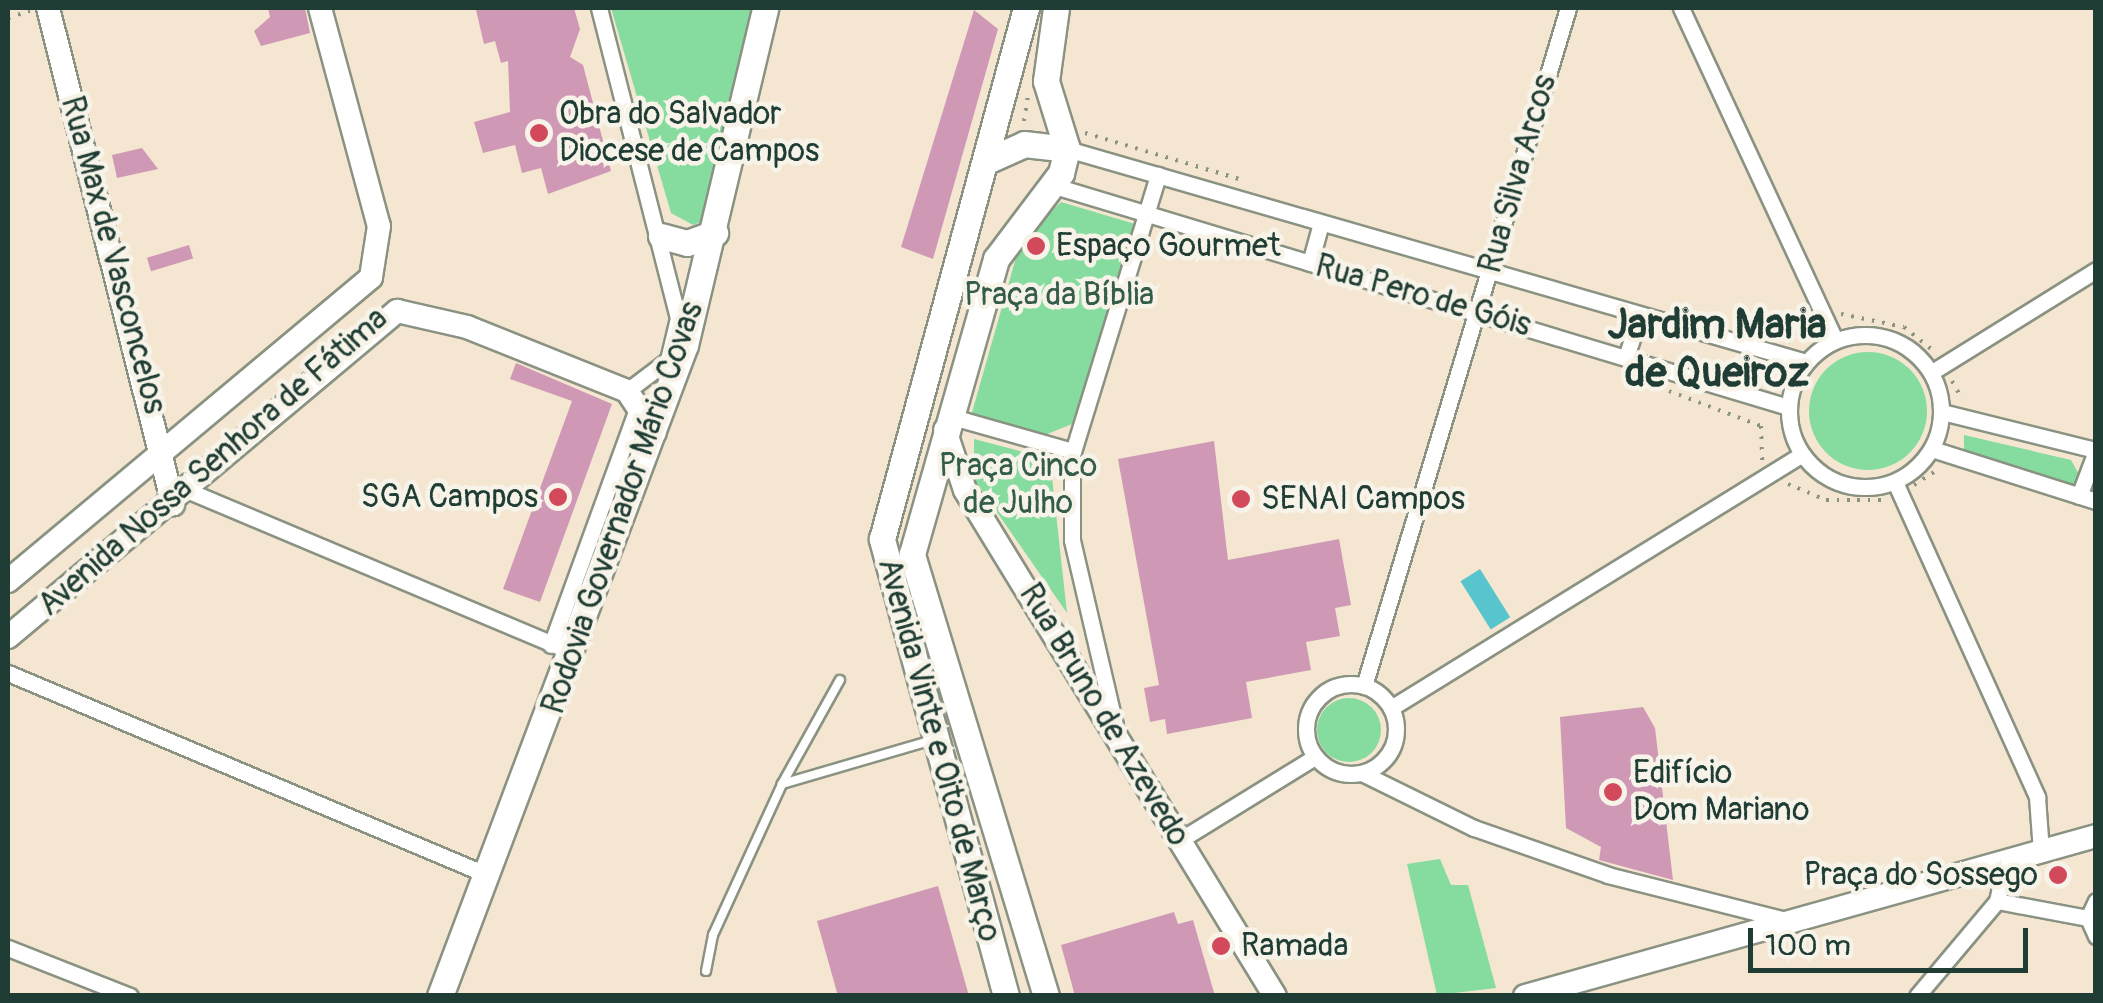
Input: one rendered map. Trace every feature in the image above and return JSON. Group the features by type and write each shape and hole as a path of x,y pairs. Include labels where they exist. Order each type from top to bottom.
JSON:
{"main road":[{"name":"Rua Max de Vasconcelos","path":"46,8 166,455 181,498"},
{"path":"320,8 380,226 371,277"},
{"name":"Rodovia Governador Mário Covas","path":"440,996 490,876 560,648 655,433 715,233 765,8"},
{"name":"Avenida Vinte e Oito de Março","path":"1006,996 894,606 882,538 990,159 1026,8"},
{"path":"1056,8 1046,81 1070,139 1058,187"},
{"path":"990,159 1024,144 1070,139"},
{"name":"Avenida Vinte e Oito de Março","path":"1046,996 912,554 996,259 1014,225 1058,187"},
{"path":"661,236 687,243 715,233"},
{"name":"Avenida Nossa Senhora de Fátima","path":"8,582 166,455 371,277 397,311 181,498 8,637"},
{"path":"397,311 468,328 633,399 655,433"},
{"name":"Rua Bruno de Azevedo","path":"947,423 964,490 1116,729 1275,996"},
{"path":"894,606 916,655 939,650"},
{"path":"1525,996 1798,923 2096,836"}],"street":[{"path":"181,498 560,648 633,399 668,360 677,338 661,236 599,8"},
{"name":"Rua Silva Arcos","path":"1364,686 1568,8"},
{"path":"1681,8 1835,340"},
{"name":"Rua Pero de Góis","path":"1070,139 1158,175 1806,362"},
{"path":"1116,729 1072,540 1074,451 1158,175"},
{"name":"Rua Pero de Góis","path":"1058,187 1310,264 1478,310 1788,407"},
{"path":"1310,264 1321,223"},
{"path":"1932,372 2096,270"},
{"path":"1626,357 1640,315"},
{"path":"1890,338 1932,372 1942,412 1932,450 1894,482 1843,485 1801,455 1788,407 1806,362 1835,340 1890,338"},
{"path":"1932,450 2088,498 2096,451 1942,412"},
{"path":"947,423 1074,451"},
{"path":"1392,708 1801,455"},
{"path":"1894,482 2038,797 2041,852"},
{"path":"8,673 490,876"},
{"path":"1392,708 1364,686 1327,690 1314,703 1306,740 1315,757 1592,869 1798,923"},
{"path":"1362,773 1392,748 1392,708"},
{"path":"1180,840 1315,757"},
{"path":"1917,996 1997,901 2006,862"},
{"path":"1997,901 2088,918"},
{"path":"2096,901 2088,918 2096,936"},
{"path":"8,948 130,996"}],"lane":[{"path":"706,971 782,784 840,680"},
{"path":"782,784 932,740"}],"path":[{"path":"8,18 46,8"},
{"path":"1070,139 1256,184"},
{"path":"1768,339 1784,344 1850,310 1904,327"}],"green space":[{"path":"611,8 752,8 712,218 693,225 671,213"},
{"name":"Praça da Bíblia","path":"1061,202 1135,224 1072,424 1045,435 971,416 1021,240"},
{"path":"1868,352 1891,356 1910,369 1923,388 1927,411 1923,434 1910,453 1891,466 1868,470 1845,466 1826,453 1813,434 1809,411 1813,388 1826,369 1845,356"},
{"path":"1964,435 2071,460 2082,480 2067,487 1964,451"},
{"name":"Praça Cinco de Julho","path":"974,439 1050,459 1067,613 974,479"},
{"path":"1349,698 1372,707 1381,730 1372,753 1349,762 1326,753 1317,730 1326,707"},
{"path":"1440,859 1451,885 1468,885 1496,988 1437,995 1407,864"}],"water":[{"path":"1480,569 1510,617 1491,630 1460,581"}],"building":[{"path":"268,8 305,8 310,33 261,46 254,31 270,17"},
{"path":"574,8 580,29 570,57 583,65 611,171 548,194 541,168 522,173 515,145 483,153 474,122 510,112 508,61 501,63 495,41 484,44 476,10"},
{"path":"974,10 998,29 933,259 901,247"},
{"path":"142,148 158,169 117,178 112,155"},
{"path":"189,245 193,258 151,271 147,258"},
{"name":"SGA Campos","path":"516,363 612,404 540,602 503,589 572,401 510,379"},
{"path":"1214,441 1228,560 1339,539 1351,605 1335,608 1340,636 1306,642 1311,670 1246,682 1252,718 1167,734 1165,719 1150,722 1144,688 1159,685 1118,459"},
{"name":"Edifício Dom Mariano","path":"1643,707 1655,728 1673,880 1599,860 1601,847 1566,828 1560,717"},
{"path":"938,886 969,996 838,996 817,921"},
{"path":"1174,912 1178,924 1193,920 1215,996 1075,996 1061,945"}],"place":[{"name":"Obra do Salvador Diocese de Campos","path":"539,133"},
{"name":"Espaço Gourmet","path":"1036,246"},
{"name":"SGA Campos","path":"558,497"},
{"name":"SENAI Campos","path":"1241,499"},
{"name":"Edifício Dom Mariano","path":"1613,792"},
{"name":"Praça do Sossego","path":"2058,875"},
{"name":"Ramada","path":"1221,946"}],"district":[{"name":"Jardim Maria de Queiroz","path":"1717,349"}]}
